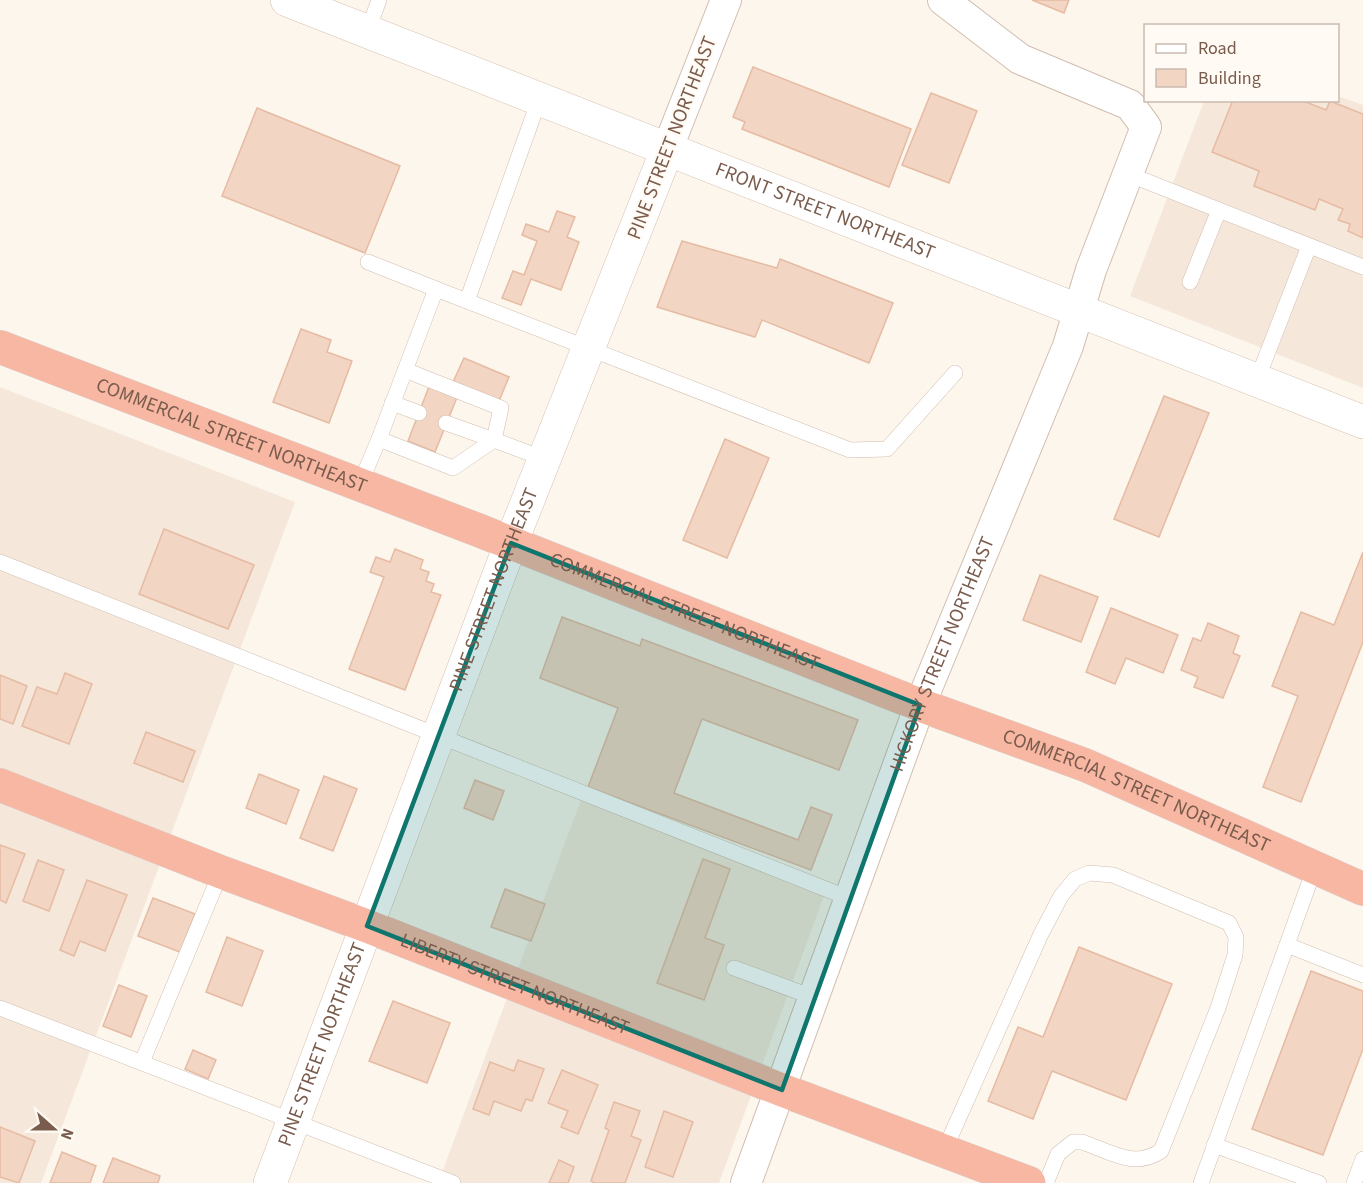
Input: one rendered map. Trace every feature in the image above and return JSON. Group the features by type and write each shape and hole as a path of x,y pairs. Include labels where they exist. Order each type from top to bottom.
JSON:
{"highway":[{"name":"COMMERCIAL STREET NORTHEAST","path":"0,347 360,484 920,705 1085,765 1363,889"},
{"name":"LIBERTY STREET NORTHEAST","path":"0,785 221,872 367,926 782,1090 1029,1183"}],"street":[{"name":"FRONT STREET NORTHEAST","path":"287,0 1363,422"},
{"name":"PINE STREET NORTHEAST","path":"270,1183 511,543 726,0"},
{"name":"HICKORY STREET NORTHEAST","path":"746,1183 782,1090 920,705 1068,346 1091,270 1146,128 1130,105 1020,58 943,0"}],"lane":[{"path":"367,33 379,0"},
{"path":"467,301 539,100"},
{"path":"1128,174 1363,267"},
{"path":"1190,282 1219,210"},
{"path":"1257,380 1309,246"},
{"path":"368,262 850,450 887,449 955,373"},
{"path":"360,484 436,289"},
{"path":"379,439 453,468 494,440 501,408 405,370"},
{"path":"392,403 419,413"},
{"path":"446,423 545,459"},
{"path":"0,562 851,899"},
{"path":"1201,1183 1315,867"},
{"path":"142,1062 221,872"},
{"path":"944,1151 1041,934 1061,896 1075,879 1089,873 1113,875 1228,923 1236,937 1235,955 1218,1008 1161,1151 1149,1159 1133,1161 1082,1142 1073,1142 1058,1154 1046,1183"},
{"path":"1287,945 1363,975"},
{"path":"734,968 815,998"},
{"path":"0,1008 453,1183"},
{"path":"1214,1145 1319,1183"},
{"path":"1353,1183 1363,1159"}],"highlighted area":[{"path":"511,543 920,705 782,1090 367,926"}],"shaded area":[{"path":"1339,96 1363,105 1363,388 1130,296 1204,102 1339,102"},
{"path":"0,387 295,502 41,1183 0,1183"},
{"path":"585,789 829,882 719,1183 438,1183"}],"building":[{"path":"1032,0 1069,0 1064,13"},
{"path":"753,67 911,129 889,187 742,129 745,122 733,117"},
{"path":"931,93 977,111 949,183 902,165"},
{"path":"1232,102 1306,102 1326,110 1330,102 1333,102 1363,114 1363,238 1348,231 1350,224 1338,220 1343,209 1319,199 1315,210 1254,186 1259,171 1212,152"},
{"path":"257,108 400,166 365,253 222,196"},
{"path":"557,211 575,217 567,237 579,242 561,290 531,279 521,305 502,298 513,271 524,275 537,241 522,235 526,224 549,232"},
{"path":"682,241 777,268 780,259 893,303 869,363 762,320 755,337 657,307"},
{"path":"301,329 331,340 327,352 352,361 329,423 273,402"},
{"path":"464,358 509,377 499,401 453,382"},
{"path":"430,384 458,395 435,452 408,441"},
{"path":"1164,396 1209,413 1159,537 1114,519"},
{"path":"725,439 769,458 727,558 683,540"},
{"path":"164,529 254,565 228,629 139,594"},
{"path":"395,549 423,560 420,569 429,572 426,581 434,584 431,592 441,595 405,690 349,669 384,577 370,572 376,557 390,562"},
{"path":"1363,552 1363,642 1301,802 1263,787 1298,696 1272,686 1301,612 1334,625"},
{"path":"1040,575 1098,597 1081,642 1023,620"},
{"path":"1111,608 1178,635 1163,673 1126,658 1115,684 1086,672"},
{"path":"562,617 640,646 642,639 858,720 839,770 702,719 674,793 798,840 811,807 832,815 811,870 588,787 618,708 540,678"},
{"path":"1208,623 1239,636 1233,653 1240,656 1223,698 1194,687 1198,677 1181,670 1193,638 1201,641"},
{"path":"65,673 92,684 69,744 22,726 37,687 57,694"},
{"path":"0,675 27,686 13,724 0,719"},
{"path":"146,732 195,751 183,782 134,763"},
{"path":"259,774 299,790 286,824 246,808"},
{"path":"324,776 357,789 333,851 300,838"},
{"path":"475,780 504,791 493,820 464,808"},
{"path":"0,845 25,854 6,903 0,900"},
{"path":"703,859 730,869 705,938 724,945 704,1000 657,983"},
{"path":"38,860 64,870 49,911 23,901"},
{"path":"87,880 127,895 105,951 80,941 74,956 60,950"},
{"path":"505,889 545,904 531,941 491,927"},
{"path":"153,898 195,914 180,952 138,936"},
{"path":"227,937 263,951 242,1006 206,992"},
{"path":"1079,947 1172,984 1126,1100 1052,1071 1033,1119 988,1101 1018,1027 1043,1037"},
{"path":"1311,971 1363,991 1363,1049 1323,1155 1252,1129"},
{"path":"119,985 147,996 131,1037 103,1026"},
{"path":"393,1001 450,1023 427,1083 369,1061"},
{"path":"193,1050 216,1060 208,1079 185,1069"},
{"path":"518,1060 544,1069 532,1101 526,1099 521,1111 494,1101 489,1115 473,1109 490,1062 514,1071"},
{"path":"562,1070 598,1085 578,1134 561,1127 568,1111 548,1103"},
{"path":"614,1102 640,1111 631,1136 641,1140 625,1183 595,1183 591,1181 609,1130 605,1128"},
{"path":"664,1111 693,1122 673,1177 645,1167"},
{"path":"0,1127 35,1141 19,1183 0,1177"},
{"path":"62,1152 96,1166 90,1183 50,1183"},
{"path":"113,1158 160,1176 158,1183 103,1183"},
{"path":"559,1160 574,1167 568,1183 549,1183"}]}
